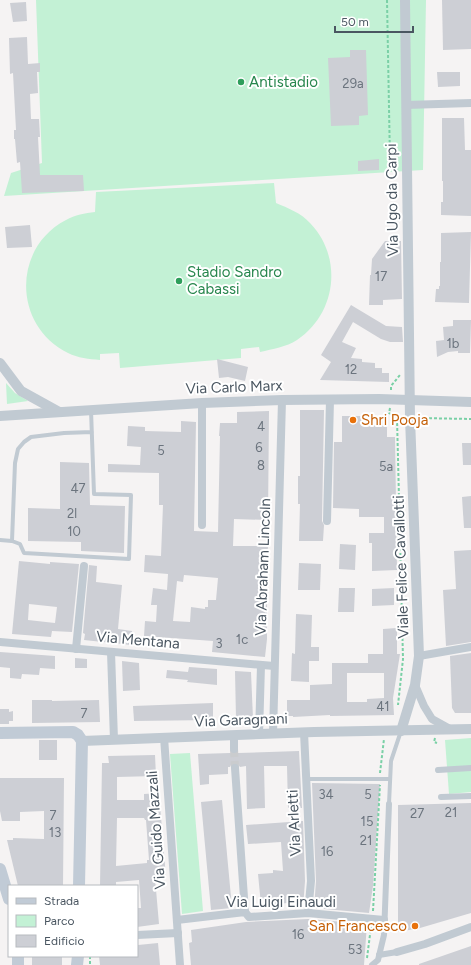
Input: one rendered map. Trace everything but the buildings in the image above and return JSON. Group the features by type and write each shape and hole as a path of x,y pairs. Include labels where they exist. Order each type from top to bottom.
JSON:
{"main road":[{"path":"0,733 73,732 78,735 82,741 79,885"},
{"path":"0,869 6,895"}],"street":[{"name":"Via Ugo da Carpi","path":"405,0 410,400"},
{"path":"406,105 471,103"},
{"path":"0,363 21,391 59,412"},
{"name":"Via Carlo Marx","path":"0,416 202,403 282,400 410,400 471,402"},
{"name":"Via Abraham Lincoln","path":"273,734 282,400"},
{"path":"326,521 330,400"},
{"name":"Viale Felice Cavallotti","path":"401,730 415,685 419,656 410,400"},
{"path":"202,403 202,525"},
{"path":"76,649 84,566"},
{"name":"Via Mentana","path":"0,642 274,666"},
{"path":"419,656 471,648"},
{"path":"111,652 114,740"},
{"path":"259,735 261,665"},
{"path":"415,685 424,706 432,719 450,729"},
{"name":"Via Garagnani","path":"82,741 304,732 471,729"},
{"name":"Via Arletti","path":"304,732 311,881 308,913"},
{"path":"234,736 234,749"},
{"name":"Via Guido Mazzali","path":"164,737 180,965"},
{"path":"235,768 245,912"},
{"path":"438,770 471,768"},
{"path":"441,797 471,796"},
{"path":"372,965 379,957 384,935 389,804"},
{"name":"Via Luigi Einaudi","path":"177,920 245,912 249,917 308,913 384,920"},
{"path":"379,957 425,944 471,927"},
{"path":"138,935 178,933"}],"lane":[{"path":"0,540 12,541 20,544 24,553 129,559 131,495 94,494 91,410"},
{"path":"12,541 15,463 18,449 31,437 64,433 92,432"},
{"path":"389,804 392,761 401,730"},
{"path":"306,779 390,778"}],"path":[{"path":"397,707 403,659 397,418 471,419"},
{"path":"366,965 372,919 381,755 385,730"}],"green space":[{"path":"36,0 426,0 423,170 4,196 11,173 42,163"},
{"name":"Stadio Sandro Cabassi","path":"274,183 276,203 290,209 310,223 321,237 328,252 331,268 331,284 321,315 310,329 297,340 275,349 260,352 259,347 241,349 241,358 120,368 119,353 100,354 100,360 76,356 68,353 50,341 37,325 29,306 26,287 28,267 36,249 48,233 66,220 80,214 95,212 96,192"},
{"path":"6,383 15,393 28,401 7,404"},
{"path":"471,738 471,792 449,794 445,740"},
{"path":"190,753 203,911 182,914 170,754"}],"tunnel":[{"path":"234,749 235,768"}],"place":[{"name":"Antistadio","path":"241,82"},
{"name":"Stadio Sandro Cabassi","path":"179,281"},
{"name":"Shri Pooja","path":"353,420"},
{"name":"San Francesco","path":"415,926"}]}
